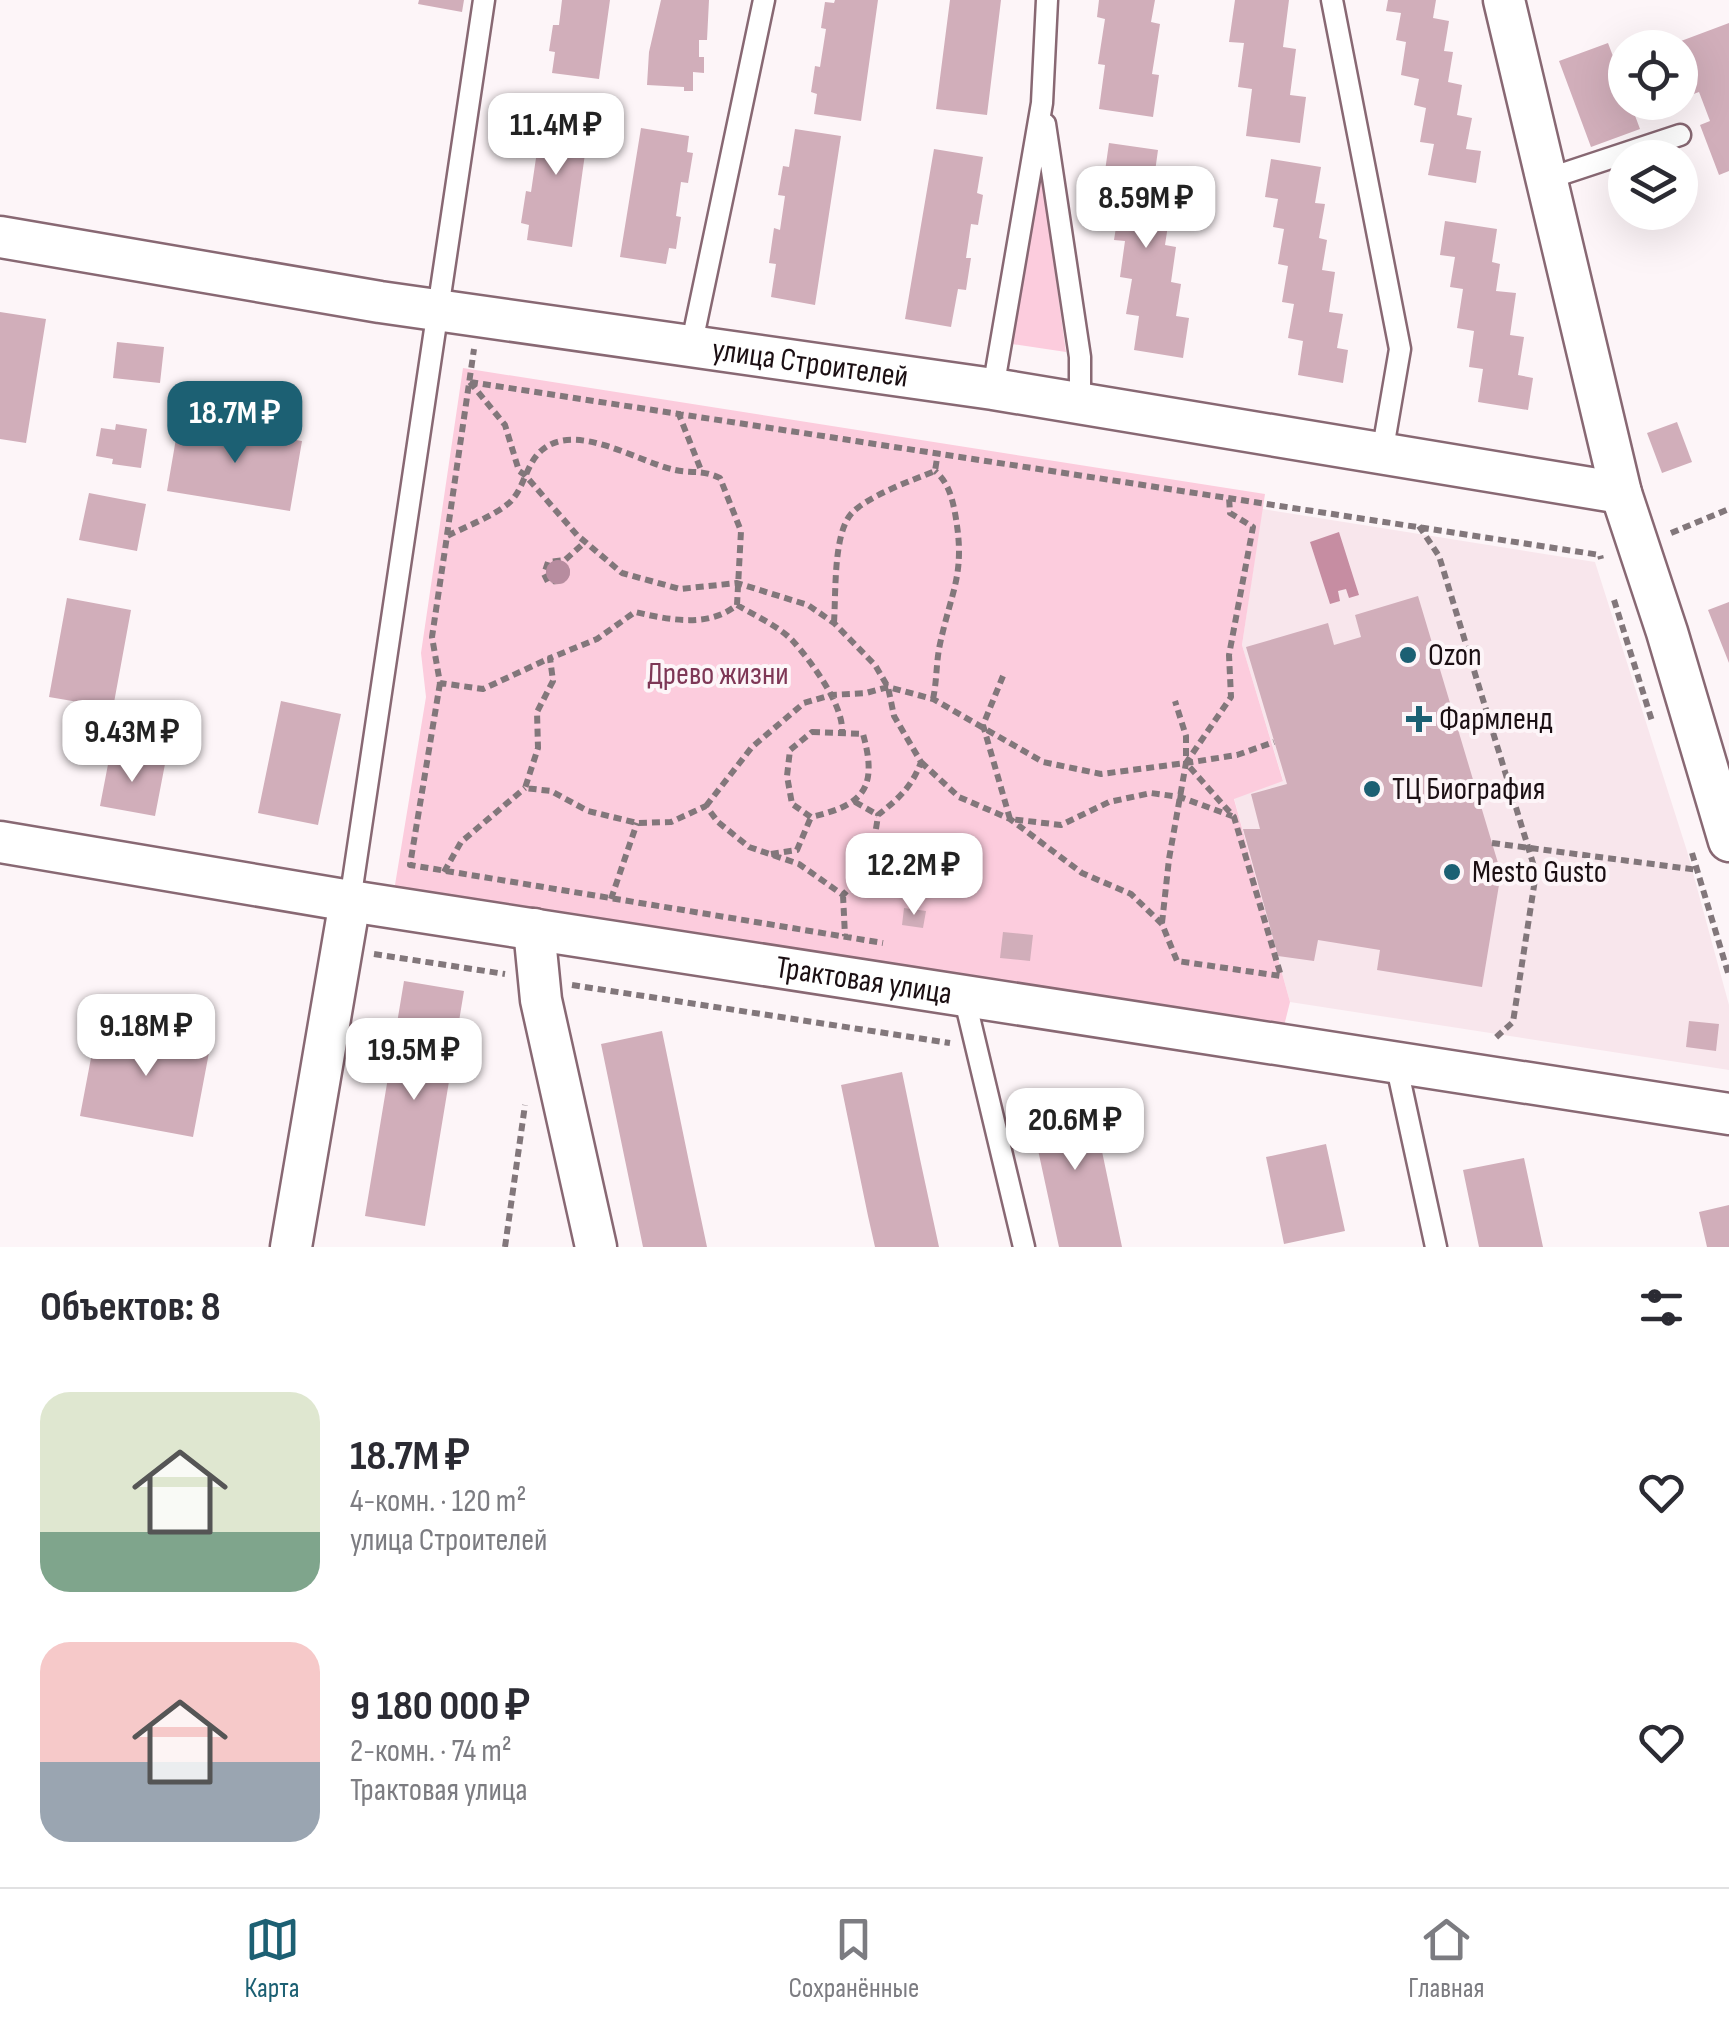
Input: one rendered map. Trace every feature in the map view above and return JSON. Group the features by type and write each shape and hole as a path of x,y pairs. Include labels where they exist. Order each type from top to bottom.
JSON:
{"street":[{"path":"1504,0 1621,493 1667,632 1710,846"},
{"name":"улица Строителей","path":"0,238 436,310 994,390 1621,493"},
{"name":"Трактовая улица","path":"0,842 350,901 1729,1114"},
{"path":"292,1247 350,901"},
{"path":"534,929 539,980 596,1247"}],"lane":[{"path":"350,901 484,0"},
{"path":"691,346 764,0"},
{"path":"994,390 1042,102 1047,0"},
{"path":"1332,0 1400,349 1382,454"},
{"path":"1042,102 1080,357 1080,404"},
{"path":"1547,179 1680,135"},
{"path":"964,996 1024,1247"},
{"path":"1396,1062 1436,1247"}],"path":[{"path":"470,382 1600,556 1606,574"},
{"path":"470,382 505,425 518,471 585,542 622,573 680,589 737,582 808,604 834,623 875,665 888,687 894,716 921,762 959,797 1010,819 1082,873 1131,894 1162,924 1177,962 1281,976 1234,817 1186,763"},
{"path":"470,382 432,637 440,683 410,865 884,943"},
{"path":"678,412 701,470"},
{"path":"440,683 484,689 596,639 635,612 675,621 721,618 737,604 742,531 720,478 701,470 676,470 623,450 566,438 541,450 512,501 447,536"},
{"path":"936,471 938,452"},
{"path":"834,623 840,541 851,514 892,488 936,471"},
{"path":"933,699 940,646 959,578 962,549 952,499 944,478 936,471"},
{"path":"1186,763 1231,697 1229,656 1253,527 1230,513 1229,497"},
{"path":"1676,549 1671,533 1729,509"},
{"path":"1419,526 1439,556 1536,873 1513,1022 1485,1047 1500,1050"},
{"path":"554,579 548,582 545,578 548,562 565,560 585,542"},
{"path":"1612,592 1652,722"},
{"path":"737,604 790,638 832,695 843,720 842,732"},
{"path":"444,872 461,842 525,788 538,748 537,712 553,682 550,658"},
{"path":"1003,676 983,726 1010,819"},
{"path":"525,788 550,792 588,811 636,823 671,822 706,806 752,747 804,704 832,695 888,687 933,699 1043,762 1101,774 1237,755 1274,742"},
{"path":"1162,924 1186,763 1186,736 1176,701"},
{"path":"770,854 797,850 811,818 855,802 869,784 869,758 863,734 812,732 790,750 786,776 792,804 811,818"},
{"path":"845,936 843,895 861,875 874,844 878,815 915,780 921,762"},
{"path":"1010,819 1061,825 1109,802 1150,792 1180,796 1234,817"},
{"path":"855,802 878,815"},
{"path":"706,806 718,822 750,848 799,864 843,895"},
{"path":"611,899 636,823"},
{"path":"1492,843 1698,870"},
{"path":"1710,846 1698,870 1729,976"},
{"path":"373,954 954,1043"},
{"path":"505,1247 527,1095"}],"shaded area":[{"path":"1262,509 1595,562 1687,851 1729,1005 1729,1070 1290,1002 1234,798 1283,780 1242,645"},
{"path":"1339,532 1359,595 1349,598 1346,589 1338,591 1340,601 1330,604 1310,542"}],"green space":[{"path":"1041,171 1066,352 1012,344"},
{"name":"Древо жизни","path":"463,368 1265,494 1242,645 1283,781 1234,799 1290,1002 1284,1026 394,891 426,697 421,653"}],"building":[{"path":"419,0 464,0 462,12 418,4"},
{"path":"562,0 610,0 599,79 552,73 555,52 549,51 553,25 559,25"},
{"path":"661,0 709,0 707,40 699,40 704,73 693,72 693,91 647,85 649,52"},
{"path":"878,0 861,121 814,114 817,94 811,92 826,29 821,28 825,2"},
{"path":"950,0 1001,0 987,115 936,109"},
{"path":"1099,0 1155,0 1151,22 1160,24 1152,74 1159,75 1153,117 1099,109 1105,65 1098,64 1105,19 1097,17"},
{"path":"1235,0 1289,0 1283,47 1296,49 1290,95 1306,97 1300,143 1246,136 1252,89 1238,87 1244,43 1229,42"},
{"path":"1388,0 1436,0 1433,18 1449,21 1444,51 1453,52 1448,82 1462,85 1457,115 1472,118 1466,149 1481,151 1476,183 1428,175 1434,144 1420,142 1426,108 1414,105 1419,79 1401,75 1406,42 1396,40 1401,13 1386,11"},
{"path":"1729,23 1729,171 1719,175 1700,125 1710,121 1698,92 1698,35"},
{"path":"1608,43 1608,120 1637,120 1640,129 1591,147 1559,61"},
{"path":"541,112 590,118 572,247 527,240 529,225 521,223 536,158 529,157 533,127 539,127"},
{"path":"641,128 689,136 687,152 693,153 688,183 681,182 676,249 669,248 666,264 620,257"},
{"path":"795,129 841,136 815,305 771,297 776,264 769,263 774,228 780,230 785,196 778,195 783,166 789,167"},
{"path":"1109,143 1158,150 1154,179 1161,179 1156,210 1170,212 1165,245 1176,247 1171,282 1181,284 1176,316 1189,318 1183,358 1134,350 1139,316 1126,314 1132,279 1120,277 1125,241 1114,240 1119,208 1107,206 1112,172 1105,171"},
{"path":"934,149 983,157 977,193 983,195 978,225 971,224 966,290 958,289 951,327 905,319"},
{"path":"1271,159 1321,167 1315,203 1325,204 1319,238 1327,240 1322,270 1335,272 1329,312 1343,314 1337,348 1348,350 1343,383 1298,375 1303,341 1288,338 1294,304 1282,302 1288,266 1278,264 1284,229 1273,227 1278,199 1265,197"},
{"path":"1445,221 1497,229 1492,262 1500,264 1496,291 1516,293 1510,335 1524,337 1518,375 1533,378 1528,410 1478,402 1483,369 1469,367 1474,331 1457,328 1463,289 1450,287 1455,257 1440,255"},
{"path":"0,312 46,319 26,443 0,439"},
{"path":"117,342 164,347 160,383 113,378"},
{"path":"179,421 302,441 290,511 167,491"},
{"path":"1677,422 1692,462 1662,473 1647,433"},
{"path":"116,424 147,429 141,468 112,464 113,459 96,456 101,428 115,430"},
{"path":"89,493 146,504 137,551 79,540"},
{"path":"553,561 563,561 570,569 564,583 554,585 546,578 546,568"},
{"name":"ТЦ Биография","path":"1418,596 1501,873 1482,987 1377,970 1380,950 1318,940 1314,961 1278,956 1243,829 1260,829 1251,794 1287,784 1246,647 1328,623 1334,645 1361,637 1355,615"},
{"path":"67,598 131,610 113,708 49,697"},
{"path":"1729,602 1729,663 1708,610"},
{"path":"281,701 341,714 318,825 258,813"},
{"path":"110,754 165,764 155,816 100,806"},
{"path":"904,908 926,911 923,928 902,925"},
{"path":"1003,932 1033,935 1030,961 1000,958"},
{"path":"404,981 464,991 425,1226 365,1216"},
{"path":"98,1021 211,1042 193,1137 80,1116"},
{"path":"1689,1021 1719,1024 1716,1051 1686,1047"},
{"path":"662,1031 707,1247 643,1247 601,1044"},
{"path":"902,1072 939,1247 875,1247 868,1216 841,1085"},
{"path":"1090,1093 1122,1247 1059,1247 1038,1150 1029,1106"},
{"path":"1326,1144 1345,1231 1284,1244 1266,1157"},
{"path":"1524,1158 1543,1247 1479,1247 1463,1170"},
{"path":"1729,1205 1729,1247 1707,1247 1699,1212"}],"place":[{"name":"Ozon","path":"1408,655"},
{"name":"Фармленд","path":"1419,719"},
{"name":"ТЦ Биография","path":"1372,789"},
{"name":"Mesto Gusto","path":"1452,872"}]}
